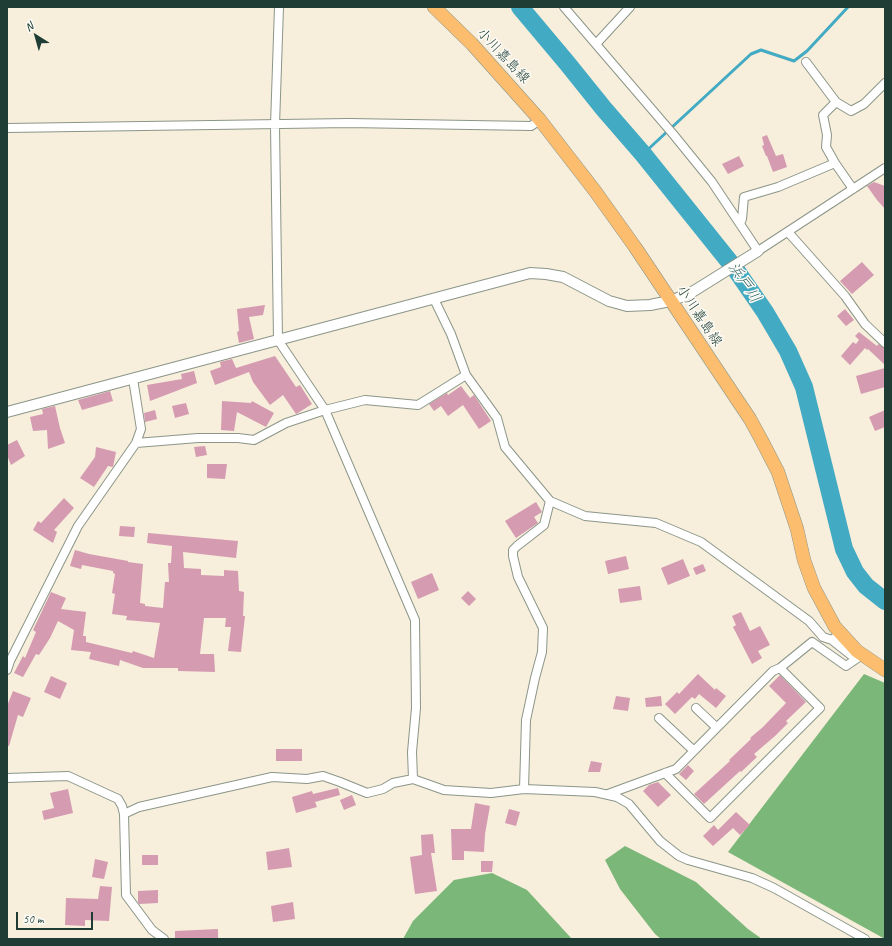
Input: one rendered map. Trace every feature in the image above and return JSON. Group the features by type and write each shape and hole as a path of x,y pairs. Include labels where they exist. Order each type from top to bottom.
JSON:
{"main road":[{"name":"小川嘉島線","path":"434,7 472,44 540,120 595,191 635,247 750,419 778,472 797,529 804,560 814,588 835,627 836,637 859,657 885,670"}],"street":[{"path":"280,7 275,125 278,340 325,410 415,620 416,708 412,752 413,780"},
{"path":"564,7 673,134 712,182 740,224 755,253"},
{"path":"596,44 630,7"},
{"path":"806,62 836,102 851,111 864,104 885,83"},
{"path":"836,102 823,115 827,135 826,147 852,189"},
{"path":"7,128 349,124 531,126 540,120"},
{"path":"740,224 742,219 744,197 778,187 835,163"},
{"path":"7,412 530,273 563,277 609,301 627,306 650,305 670,301 688,294 788,232 852,189 884,171"},
{"path":"788,232 845,296 865,324 885,343"},
{"path":"434,299 451,334 466,375 498,418 504,447 550,500 585,516 656,523 701,542 808,621 823,637 836,637"},
{"path":"136,443 198,438 238,438 254,440 286,423 325,410 365,400 418,405 466,375"},
{"path":"7,670 10,661 78,526 136,443 141,430 133,379"},
{"path":"524,789 526,720 542,652 543,628 518,577 513,550 544,525 550,500"},
{"path":"607,795 676,769 693,750 773,671 780,668 812,642 846,666 859,657"},
{"path":"665,773 710,818 820,708 780,668"},
{"path":"696,708 716,727"},
{"path":"659,718 693,750"},
{"path":"7,778 68,776 118,799 124,814 126,895 152,930 164,939"},
{"path":"124,814 140,807 272,777 306,779 322,776 367,793 384,789 393,783 413,780 444,790 491,793 524,789 595,792 617,796 629,804 660,841 679,856 688,860 752,878 774,888 864,939"}],"green space":[{"path":"864,674 885,683 885,939 728,852"},
{"path":"625,846 696,882 748,929 762,939 661,939 655,934 620,889 605,860"},
{"path":"492,873 527,890 572,939 403,939 413,921 454,880"}],"building":[{"path":"767,135 776,156 783,154 787,167 773,172 762,146 764,145 762,137"},
{"path":"739,156 744,166 728,174 722,164"},
{"path":"874,182 885,186 885,209 867,186"},
{"path":"862,262 874,275 852,294 840,281"},
{"path":"265,305 263,315 249,317 254,339 239,343 237,332 239,331 237,309"},
{"path":"845,309 854,320 846,326 837,316"},
{"path":"859,332 877,346 878,344 885,348 885,365 865,348 850,365 841,356 853,342 856,344 859,340 855,336"},
{"path":"275,356 296,387 300,385 312,404 296,414 283,395 270,405 253,382 249,372 215,385 210,371 221,367 220,362 232,359 236,368"},
{"path":"885,368 885,387 861,394 856,376"},
{"path":"194,371 197,383 150,401 147,385 182,379 181,374"},
{"path":"461,386 470,398 474,395 491,421 479,429 463,405 448,416 441,406 434,411 429,404 447,393 448,395"},
{"path":"110,391 113,401 82,410 78,400"},
{"path":"222,401 251,403 252,401 274,413 266,427 237,412 234,431 221,430"},
{"path":"186,403 189,414 175,418 172,406"},
{"path":"55,406 65,443 48,449 47,430 33,431 30,417 43,414 42,409"},
{"path":"155,410 157,419 145,422 144,413"},
{"path":"885,410 885,427 875,431 869,417"},
{"path":"17,440 25,456 11,465 7,455 7,445"},
{"path":"205,446 207,455 196,457 194,447"},
{"path":"96,447 116,452 113,467 108,466 94,487 80,478 95,457"},
{"path":"207,464 227,464 225,479 207,478"},
{"path":"64,498 74,508 54,530 57,532 53,543 33,530 38,521 41,523"},
{"path":"536,502 542,512 534,517 538,523 516,538 505,521"},
{"path":"120,526 135,527 134,537 119,536"},
{"path":"148,533 238,541 236,558 183,552 184,568 201,569 201,575 224,576 224,570 238,571 239,591 244,592 243,616 245,616 241,652 228,651 231,627 225,627 226,618 204,618 200,654 214,654 215,672 178,671 178,668 143,668 120,660 119,666 89,659 91,652 71,650 74,630 58,621 50,638 39,655 36,654 23,677 14,673 23,656 25,658 36,632 33,630 51,592 66,598 61,609 86,612 83,636 86,636 86,642 132,653 133,651 154,658 160,623 126,620 127,616 112,614 115,594 112,593 115,574 113,571 82,565 81,569 70,566 75,550 143,564 140,603 145,604 145,606 163,608 165,582 169,582 168,563 171,563 172,546 147,543"},
{"path":"626,556 629,569 608,574 605,561"},
{"path":"683,559 690,576 668,585 661,568"},
{"path":"703,564 706,571 696,575 693,568"},
{"path":"432,573 439,590 418,599 411,582"},
{"path":"640,586 642,600 620,603 618,589"},
{"path":"468,591 476,599 469,606 461,598"},
{"path":"741,612 750,631 760,626 770,645 758,651 762,658 752,664 733,627 736,625 732,616"},
{"path":"698,674 715,690 716,688 726,696 716,708 699,694 695,699 692,697 675,714 665,704 677,692 679,694"},
{"path":"780,675 806,702 786,721 788,723 775,736 754,754 757,757 704,804 694,794 730,761 729,760 751,739 750,738 786,703 769,686"},
{"path":"51,676 67,683 60,699 44,692"},
{"path":"13,691 31,698 23,717 18,715 9,746 7,746 7,706"},
{"path":"616,696 630,698 628,711 613,709"},
{"path":"661,696 662,706 646,707 645,698"},
{"path":"276,749 302,749 302,761 276,761"},
{"path":"591,761 602,763 600,772 588,772"},
{"path":"688,765 694,771 686,780 679,774"},
{"path":"658,782 671,795 658,807 643,791 649,785"},
{"path":"338,788 340,795 315,802 317,807 296,813 292,797 312,791 313,794"},
{"path":"68,789 73,813 44,820 42,811 54,808 50,793"},
{"path":"352,795 356,805 344,810 340,800"},
{"path":"475,803 490,806 485,834 484,852 464,851 464,860 452,860 451,829 471,829"},
{"path":"509,809 520,812 516,826 505,823"},
{"path":"736,812 750,825 740,835 733,828 713,846 703,836 714,825 718,830"},
{"path":"433,834 435,853 431,853 437,891 415,894 410,857 422,855 421,835"},
{"path":"289,848 292,867 268,870 266,852"},
{"path":"142,855 158,855 158,865 142,865"},
{"path":"95,859 108,862 104,879 92,877"},
{"path":"481,861 493,861 492,872 481,872"},
{"path":"100,886 112,887 109,921 85,920 85,926 65,925 66,898 98,899"},
{"path":"158,890 158,903 139,904 138,891"},
{"path":"293,902 295,919 273,922 271,906"},
{"path":"218,929 218,939 175,939 175,931"}],"waterway":[{"name":"浜戸川","path":"520,7 643,154 736,270 765,312 788,351 804,387 844,549 855,572 866,586 885,601"},
{"path":"643,154 751,54 761,50 794,61 807,51 848,7"}]}
